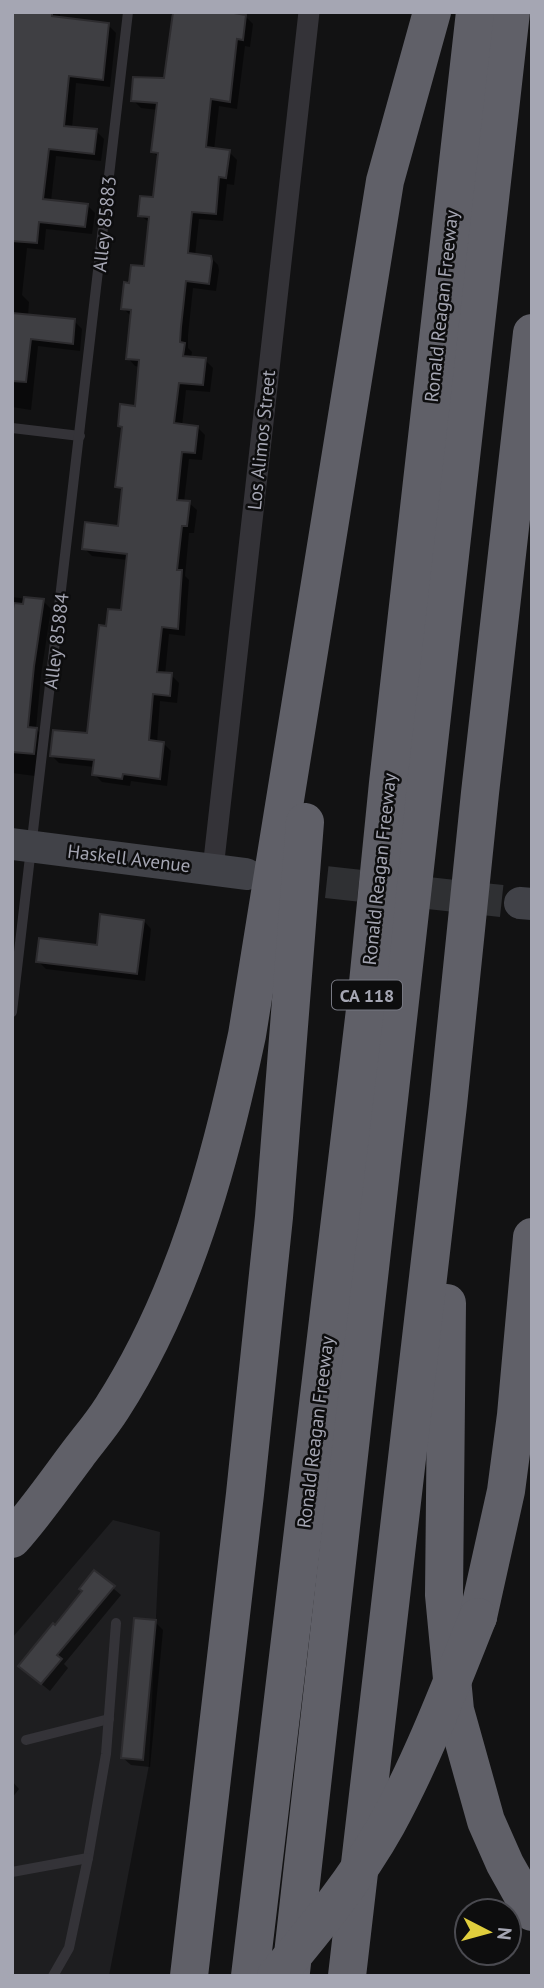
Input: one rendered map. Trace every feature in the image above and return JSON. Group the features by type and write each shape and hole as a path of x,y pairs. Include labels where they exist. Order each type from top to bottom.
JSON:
{"highway":[{"path":"12,1539 42,1504 112,1408 148,1343 179,1272 218,1160 247,1035 385,181 432,12"},
{"name":"Ronald Reagan Freeway","path":"250,1976 367,993 388,783 475,12"},
{"name":"CA 118","path":"291,1976 511,12"},
{"path":"347,1976 448,1105 532,333"},
{"path":"189,1976 274,1217 328,535"},
{"path":"448,1105 444,1595 447,1648 455,1710 486,1821 505,1864 532,1912"},
{"path":"276,1976 332,1908 386,1825 437,1720 478,1617 506,1491 516,1415 532,1237"}],"main road":[{"name":"Haskell Avenue","path":"22,845 246,874"}],"street":[{"name":"Los Alimos Street","path":"213,869 309,12"}],"lane":[{"name":"Alley 85883","path":"80,436 128,12"},
{"path":"12,428 80,436"},
{"name":"Alley 85884","path":"12,1012 22,845 80,436"},
{"path":"53,1976 69,1948 88,1858 106,1754 116,1623"},
{"path":"26,1740 108,1719"},
{"path":"12,1872 88,1858"}],"shaded area":[{"path":"113,1520 160,1532 149,1765 109,1976 12,1976 12,1638"}],"building":[{"path":"12,12 52,12 52,16 109,23 103,80 69,76 64,126 97,129 94,154 49,149 43,199 88,204 85,227 39,222 37,243 12,241"},
{"path":"173,12 228,12 246,15 243,40 237,39 230,102 211,99 206,147 230,150 226,178 219,177 216,214 192,212 188,253 211,256 212,261 209,284 186,281 181,327 180,342 185,343 183,356 206,358 203,385 179,383 174,423 198,426 195,453 182,452 177,500 190,501 187,526 182,526 177,570 182,570 178,629 162,627 157,672 172,673 170,696 153,694 149,740 164,742 160,779 123,774 122,779 92,775 94,760 50,756 53,730 87,733 99,625 106,626 108,609 121,610 127,554 82,549 85,522 118,526 122,488 115,487 122,427 118,426 120,404 135,406 139,360 126,359 131,310 121,309 124,282 129,283 131,265 144,266 149,217 138,216 140,196 153,197 158,153 151,152 157,103 131,101 133,77 164,78"},
{"path":"12,313 75,319 73,344 31,339 26,382 12,381"},
{"path":"24,597 44,599 28,727 37,728 34,754 12,752 12,614 14,603 23,604"},
{"path":"100,914 144,920 137,974 36,962 39,938 97,945"},
{"path":"94,1570 115,1586 57,1655 62,1659 41,1684 18,1666 82,1591 79,1589"},
{"path":"134,1618 156,1620 143,1760 121,1758"}],"tunnel":[{"path":"279,877 520,903"}]}
